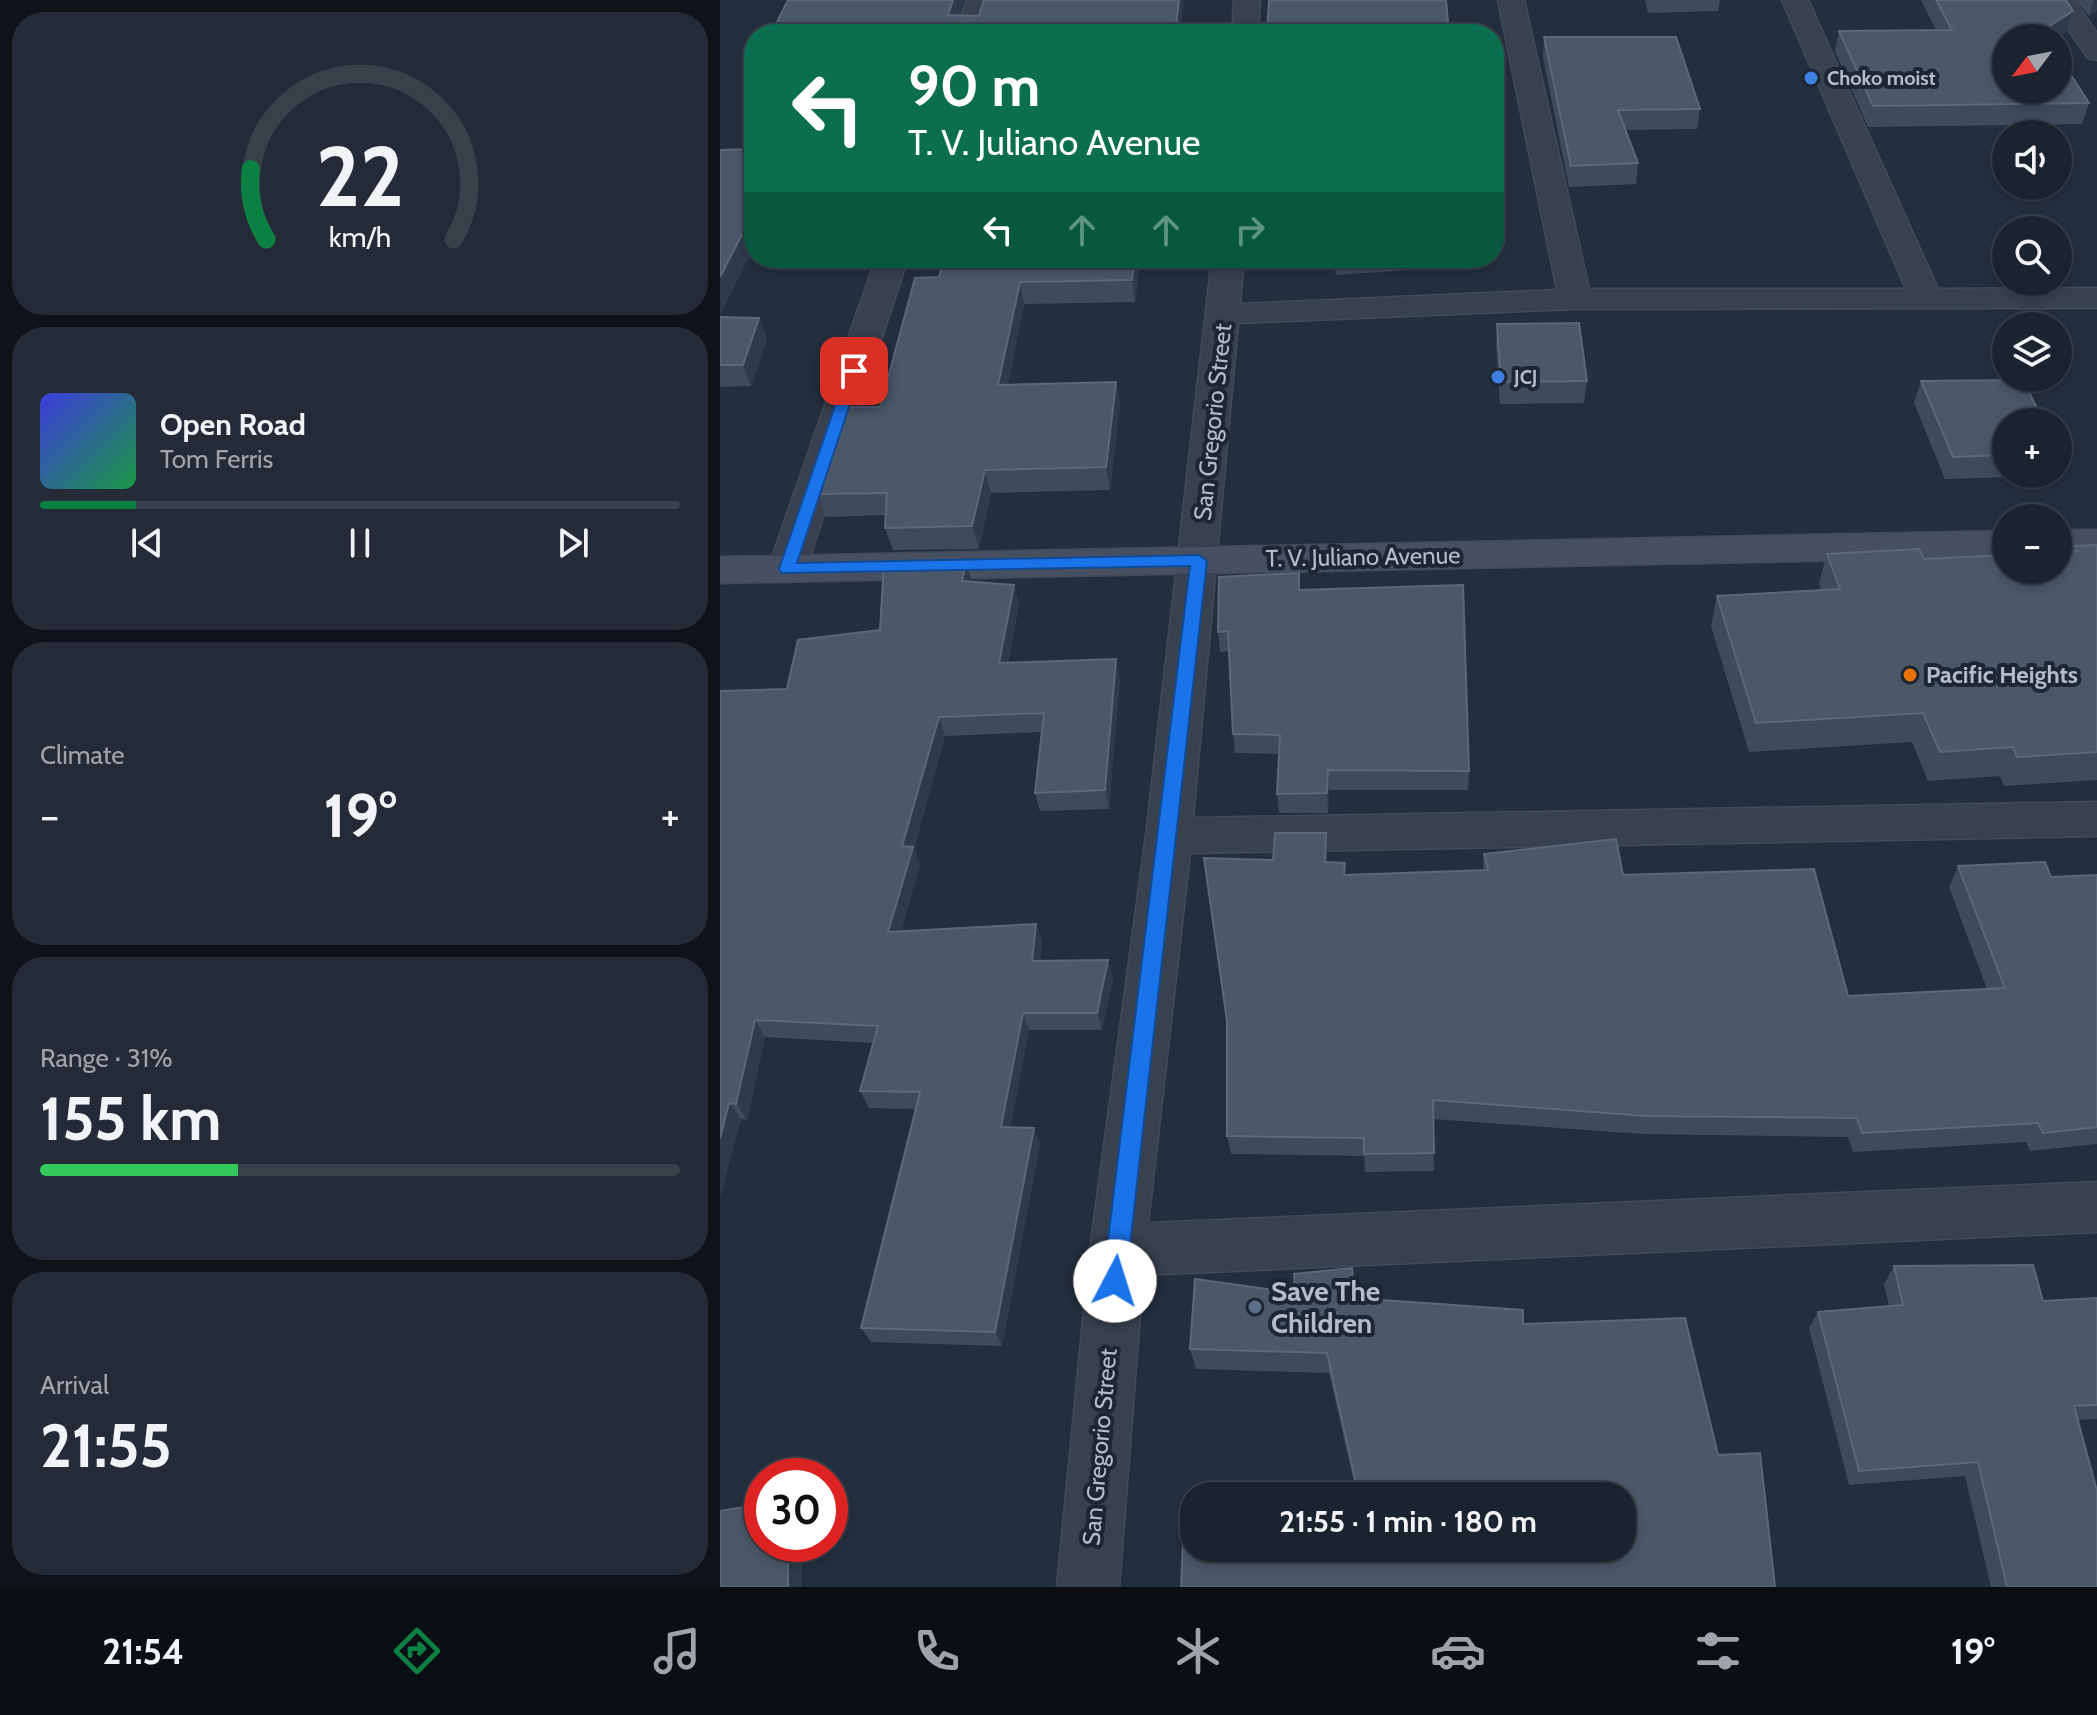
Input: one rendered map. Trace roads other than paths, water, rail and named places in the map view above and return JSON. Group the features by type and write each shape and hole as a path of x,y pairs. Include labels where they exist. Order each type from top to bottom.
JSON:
{"main road":[{"path":"2072,543 2097,543"},
{"name":"T. V. Juliano Avenue","path":"720,570 1992,544"}],"street":[{"path":"972,24 980,0"},
{"path":"1246,24 1247,0"},
{"path":"1511,0 1575,299"},
{"path":"1795,0 1926,297"},
{"path":"2061,0 2097,52"},
{"path":"787,569 889,268"},
{"name":"San Gregorio Street","path":"1088,1587 1117,1250 1169,836 1227,268"},
{"path":"1224,314 1575,299 2097,298"},
{"path":"1169,836 2097,819"},
{"path":"1117,1250 2097,1207"}],"place":[{"name":"Choko moist","path":"1811,78"},
{"name":"JCJ","path":"1498,377"},
{"name":"Pacific Heights","path":"1910,675"},
{"name":"Save The Children","path":"1255,1307"}]}
